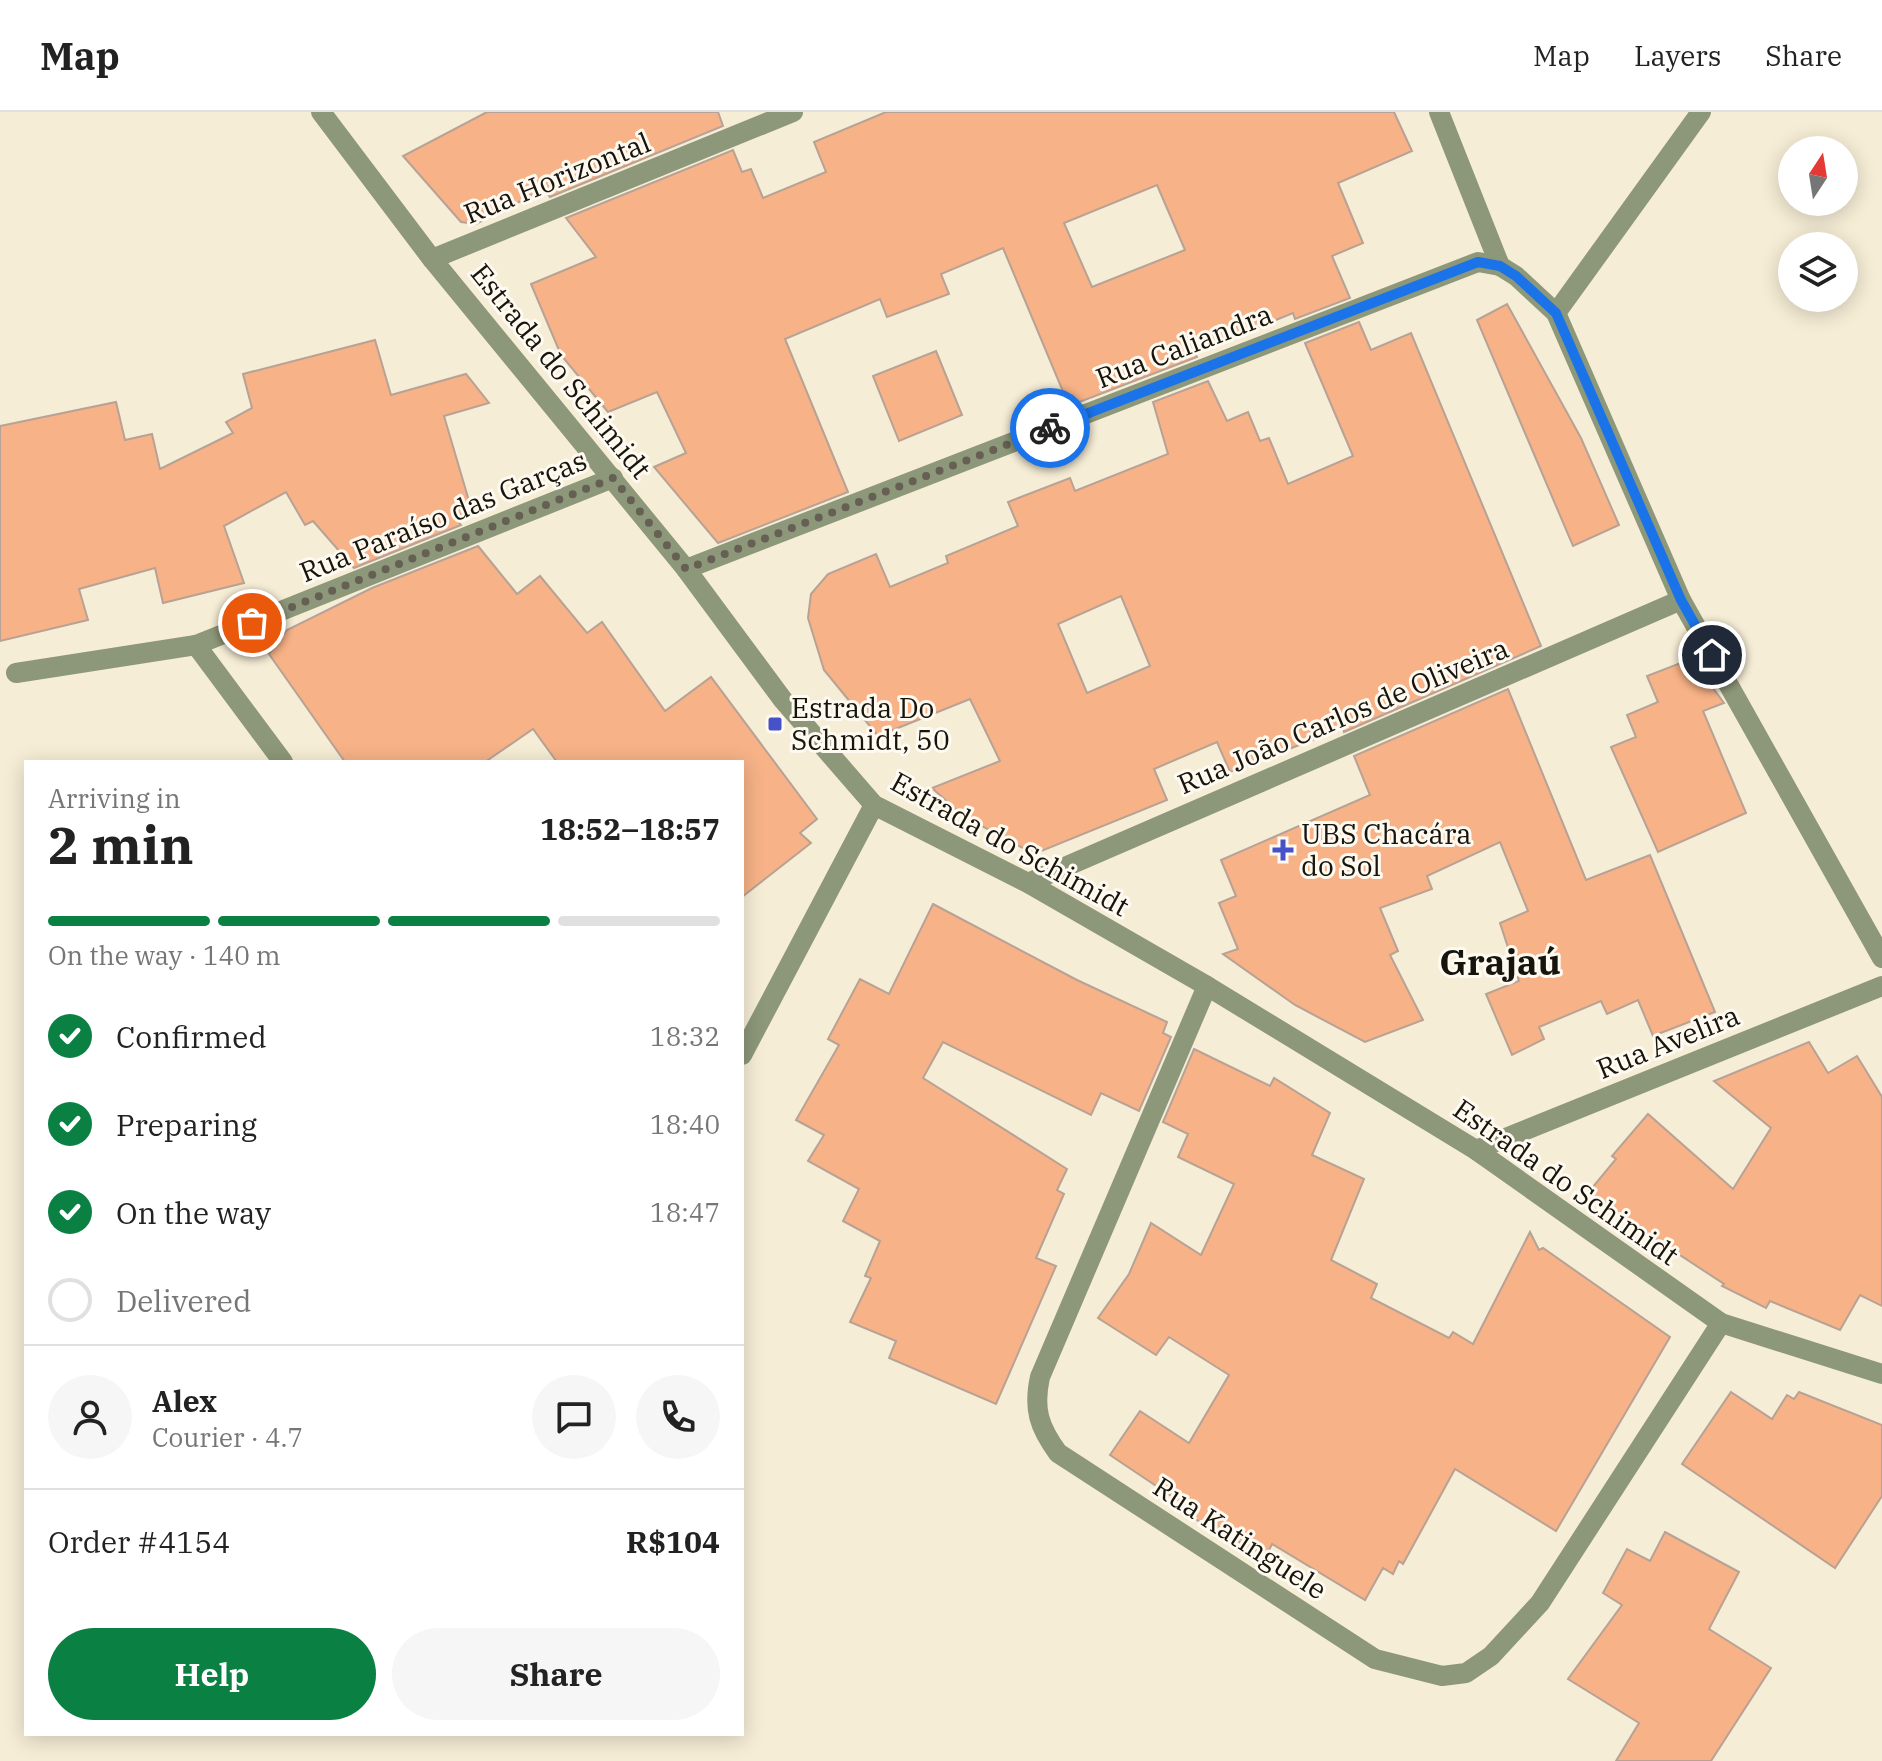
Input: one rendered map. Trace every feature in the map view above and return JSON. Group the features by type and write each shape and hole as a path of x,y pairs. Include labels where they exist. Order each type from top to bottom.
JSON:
{"street":[{"name":"Estrada do Schimidt","path":"321,112 432,259 686,569 783,700 874,805 1028,883 1207,986 1476,1150 1721,1323 1882,1374"},
{"name":"Rua Horizontal","path":"432,259 793,112"},
{"path":"1439,112 1500,266 1556,313 1681,600 1882,958"},
{"path":"1556,313 1701,112"},
{"name":"Rua Caliandra","path":"686,569 1478,262 1500,266"},
{"name":"Rua Paraíso das Garças","path":"16,673 196,645 613,478"},
{"name":"Rua João Carlos de Oliveira","path":"1028,883 1681,600"},
{"path":"196,645 282,760"},
{"path":"744,1051 874,805"},
{"name":"Rua Katinguele","path":"1207,986 1040,1377 1035,1403 1040,1429 1058,1453 1375,1659 1442,1676 1466,1673 1491,1656 1540,1603 1721,1323"},
{"name":"Rua Avelira","path":"1476,1150 1882,986"}],"building":[{"path":"487,112 718,112 723,126 550,197 544,189 476,224 461,222 403,156"},
{"path":"886,112 1394,112 1412,151 1338,183 1363,243 1332,256 1350,298 1295,319 1293,313 1195,353 1197,357 1069,406 1003,248 941,274 949,294 887,317 880,299 785,339 848,492 718,543 654,467 686,453 657,392 608,412 561,355 531,284 596,257 566,218 733,150 742,172 751,169 763,198 826,172 814,142","holes":["1157,185 1185,250 1092,287 1064,223"]},
{"path":"1507,304 1581,438 1619,525 1573,546 1477,320"},
{"path":"1359,322 1371,350 1411,333 1541,646 1344,732 1343,728 1230,772 1217,742 1154,769 1167,800 1034,854 963,816 932,788 1000,761 970,699 878,736 824,670 808,618 811,594 828,574 876,554 890,587 948,563 946,556 1018,526 1008,502 1070,478 1075,491 1168,454 1153,402 1208,381 1227,421 1248,412 1260,441 1269,438 1288,484 1353,456 1305,343","holes":["1121,596 1150,666 1087,693 1058,624"]},
{"path":"375,340 391,395 466,374 489,403 444,416 472,511 454,516 461,525 354,568 313,521 305,525 286,492 224,526 244,583 163,603 155,568 79,589 88,620 0,641 0,426 116,402 125,440 152,434 160,469 233,433 226,422 252,408 243,374"},
{"path":"936,351 962,415 899,441 873,376"},
{"path":"478,546 517,594 540,576 587,633 602,622 665,711 711,677 817,819 800,833 811,843 744,895 744,760 556,760 533,729 488,760 344,760 269,654 287,630 372,588"},
{"path":"1683,662 1704,676 1724,703 1703,711 1746,813 1658,852 1611,747 1636,737 1627,715 1658,702 1647,676"},
{"path":"1508,689 1586,880 1650,855 1715,1012 1653,1036 1638,1000 1607,1014 1601,1001 1539,1027 1544,1039 1512,1055 1486,994 1519,981 1500,923 1528,911 1500,842 1427,876 1432,889 1380,908 1398,951 1390,955 1423,1020 1365,1042 1295,1005 1223,954 1238,949 1219,903 1236,896 1221,860 1370,795 1354,756"},
{"path":"933,904 1077,980 1167,1022 1163,1033 1171,1037 1139,1111 1101,1093 1091,1115 943,1042 923,1078 1067,1169 1057,1190 1064,1194 1036,1258 1056,1266 996,1404 889,1358 896,1341 850,1322 871,1278 865,1276 880,1241 843,1221 859,1189 808,1161 824,1135 796,1120 839,1045 828,1039 860,979 889,994"},
{"path":"1809,1042 1828,1073 1857,1056 1882,1097 1882,1306 1860,1295 1840,1330 1770,1301 1766,1308 1722,1286 1724,1284 1587,1194 1616,1159 1612,1156 1648,1114 1733,1189 1771,1128 1714,1081"},
{"path":"1194,1049 1270,1086 1274,1078 1330,1113 1312,1155 1364,1179 1331,1260 1377,1284 1371,1298 1449,1338 1453,1332 1473,1344 1530,1232 1539,1250 1543,1248 1670,1337 1556,1531 1455,1469 1403,1564 1399,1561 1393,1574 1383,1568 1365,1600 1272,1544 1266,1556 1191,1517 1195,1512 1110,1455 1140,1411 1189,1443 1229,1375 1169,1337 1156,1355 1098,1318 1129,1274 1151,1223 1201,1255 1234,1184 1178,1157 1188,1134 1163,1122"},
{"path":"1731,1392 1772,1419 1787,1395 1794,1399 1799,1392 1882,1425 1882,1496 1835,1568 1682,1464"},
{"path":"1665,1532 1739,1572 1709,1629 1771,1668 1711,1761 1616,1761 1639,1723 1568,1679 1622,1605 1603,1593 1627,1549 1650,1561"}],"way so far":[{"path":"252,623 613,478 686,569 1050,428"}],"place":[{"name":"Estrada Do Schmidt, 50","path":"775,724"},
{"name":"UBS Chacára do Sol","path":"1283,850"}],"district":[{"name":"Grajaú","path":"1500,962"}],"route":[{"path":"1050,428 1478,262 1500,266 1516,276 1556,313 1681,600 1712,655"}]}
